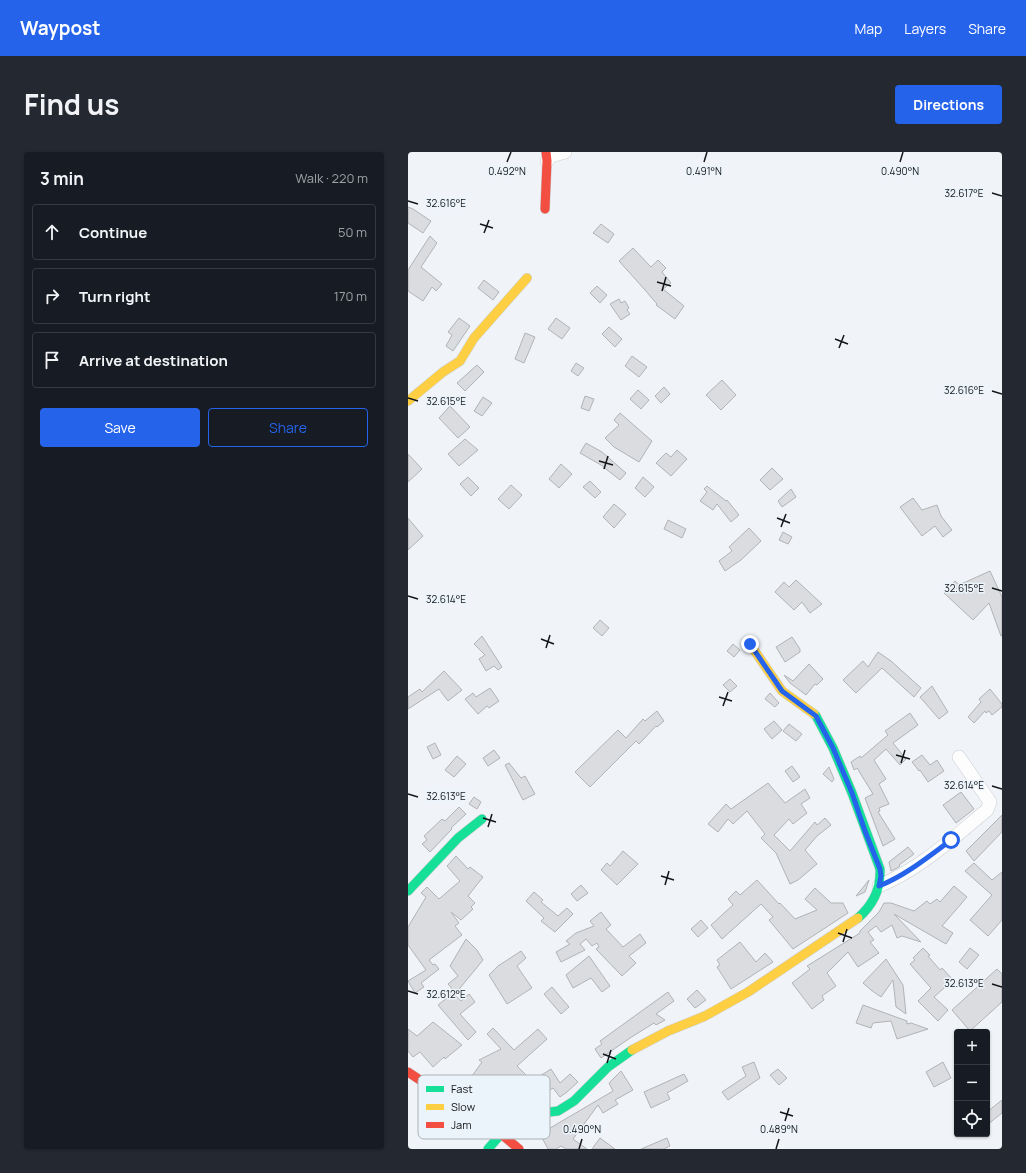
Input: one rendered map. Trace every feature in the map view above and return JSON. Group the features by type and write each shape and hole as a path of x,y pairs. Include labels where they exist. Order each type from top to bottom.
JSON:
{"street":[{"path":"545,209 547,157 565,152"},
{"path":"408,401 443,372 460,361 474,338 527,278"},
{"path":"550,1112 558,1111 574,1101 608,1067 636,1046 668,1030 705,1016 748,992 854,922 871,905 875,898 881,876 880,869 852,793 833,748 816,716 782,691 750,644"},
{"path":"879,886 892,881 915,868 987,810 990,802 960,757"},
{"path":"408,891 458,838 482,819"},
{"path":"408,1072 418,1079"},
{"path":"488,1149 496,1139"},
{"path":"506,1139 519,1149"}],"building":[{"path":"408,207 431,221 423,233 408,223"},
{"path":"601,224 614,234 608,243 593,233"},
{"path":"430,236 437,243 421,267 442,284 436,291 432,287 423,301 408,291 408,270"},
{"path":"633,248 651,267 658,260 666,268 662,272 671,283 663,289 684,306 675,319 656,305 657,304 619,261"},
{"path":"484,280 499,292 493,300 478,288"},
{"path":"597,286 607,295 600,303 590,293"},
{"path":"619,299 621,303 625,301 629,308 627,310 630,314 621,320 610,304"},
{"path":"459,318 470,326 453,351 446,346 452,335 448,332"},
{"path":"556,318 570,328 562,339 548,329"},
{"path":"609,327 622,339 615,347 602,334"},
{"path":"525,333 535,337 524,363 515,359"},
{"path":"632,356 647,367 639,377 625,366"},
{"path":"576,363 584,368 578,376 571,371"},
{"path":"477,365 484,372 465,391 457,383"},
{"path":"722,380 736,395 721,410 706,395"},
{"path":"664,387 670,394 661,403 655,396"},
{"path":"638,390 649,400 641,409 630,399"},
{"path":"585,396 594,399 589,411 581,408"},
{"path":"483,397 492,403 482,416 474,411"},
{"path":"450,406 470,427 458,438 439,418"},
{"path":"620,413 652,441 639,462 614,447 605,438 619,425 614,420"},
{"path":"465,439 478,450 459,466 448,454"},
{"path":"586,443 602,452 626,473 620,480 601,465 580,453"},
{"path":"677,450 687,459 671,476 656,463 666,453 671,457"},
{"path":"408,454 422,469 408,482"},
{"path":"561,464 572,474 559,488 549,479"},
{"path":"772,468 783,479 770,490 760,480"},
{"path":"468,477 479,488 471,496 460,484"},
{"path":"643,477 654,487 645,497 635,488"},
{"path":"590,481 601,492 595,498 583,487"},
{"path":"511,485 522,495 509,509 498,499"},
{"path":"707,486 726,501 727,500 739,515 731,522 717,504 713,510 700,501 707,492 704,489"},
{"path":"791,489 796,497 782,507 778,501"},
{"path":"913,498 922,510 937,505 941,516 952,530 943,537 935,526 922,536 900,507"},
{"path":"614,504 626,514 614,528 603,517"},
{"path":"408,518 423,536 408,550"},
{"path":"668,520 686,529 682,538 664,529"},
{"path":"749,528 761,541 741,560 725,571 719,561 732,551 729,547"},
{"path":"783,532 792,537 788,544 779,540"},
{"path":"990,571 1002,597 1002,636 989,603 973,620 944,593 955,581 959,585"},
{"path":"796,580 822,604 810,613 802,602 794,610 775,592 784,582 789,587"},
{"path":"600,620 609,628 602,636 593,628"},
{"path":"482,636 502,667 498,670 494,666 486,671 479,659 485,655 474,644"},
{"path":"792,637 800,649 800,652 785,662 776,647"},
{"path":"733,644 740,650 734,657 727,651"},
{"path":"878,652 891,661 921,688 914,697 882,668 856,693 843,680 863,661 868,667"},
{"path":"809,664 823,679 817,685 815,684 806,695 790,683 784,675 793,681"},
{"path":"444,671 462,690 448,701 439,689 408,709 408,697 420,689 422,692"},
{"path":"730,679 737,686 730,692 723,685"},
{"path":"932,686 948,712 939,719 920,697"},
{"path":"490,688 499,701 489,708 487,706 478,714 465,699 473,693 476,697"},
{"path":"990,689 1002,704 1002,707 992,715 989,711 986,713 985,711 974,723 968,717 981,702 979,699"},
{"path":"770,693 779,703 775,707 765,699"},
{"path":"657,711 664,721 657,727 656,726 639,744 636,741 590,787 575,772 618,730 626,738 643,719 645,721"},
{"path":"910,713 918,725 893,743 906,759 900,765 886,749 874,760 886,779 879,784 889,804 879,808 880,811 878,812 895,839 883,846 865,798 873,794 857,768 854,770 851,762 860,756 861,758 888,735 885,731"},
{"path":"774,721 782,730 772,739 764,729"},
{"path":"789,724 802,734 796,741 783,731"},
{"path":"435,743 441,755 433,759 427,747"},
{"path":"494,750 500,758 488,766 483,758"},
{"path":"922,755 930,765 937,760 944,771 928,782 920,770 919,771 912,762"},
{"path":"457,756 466,764 454,777 445,770"},
{"path":"509,763 521,778 525,776 535,794 523,800 505,765"},
{"path":"792,766 800,777 793,782 785,771"},
{"path":"829,767 834,779 832,782 823,774"},
{"path":"768,783 785,803 805,789 810,798 801,804 807,813 793,824 789,819 774,835 790,851 815,822 817,825 825,818 831,825 817,836 805,850 817,864 798,880 790,884 776,853 761,838 765,834 747,811 733,824 728,819 718,832 708,824 726,804 731,809"},
{"path":"961,792 974,809 956,823 943,805"},
{"path":"474,797 481,802 477,809 469,804"},
{"path":"459,807 466,814 451,828 452,829 430,852 422,844 427,840 424,836 442,819 445,821"},
{"path":"1002,815 1002,832 974,861 966,851"},
{"path":"908,847 914,854 899,865 899,867 891,871 889,862"},
{"path":"623,851 638,864 617,885 601,870 607,863 610,866"},
{"path":"456,856 468,869 470,867 483,877 468,896 475,903 471,907 473,909 461,920 451,912 459,923 455,926 462,935 429,960 439,969 421,983 424,987 415,993 408,981 426,970 408,945 408,927 426,897 421,893 427,887 439,899 460,881 447,866"},
{"path":"974,863 992,880 1002,872 1002,920 988,936 970,920 992,895 965,871"},
{"path":"757,880 795,919 817,910 805,899 815,888 831,903 843,903 848,913 793,949 769,920 773,917 761,904 722,939 711,925 733,905 728,899 736,891 740,895"},
{"path":"869,880 865,892 856,896"},
{"path":"581,885 588,893 577,901 571,894"},
{"path":"954,886 967,897 942,926 953,933 946,944 894,914 921,942 902,936 897,938 892,925 881,932 876,926 868,932 874,940 870,942 879,953 858,967 848,952 827,973 836,986 822,996 824,1000 812,1009 792,983 810,969 807,966 860,933 860,931 879,912 884,903 891,903 914,911 927,901 930,904 937,899 940,902"},
{"path":"534,892 543,900 541,902 558,916 567,908 573,914 555,932 541,921 544,918 526,901"},
{"path":"601,912 611,925 606,929 623,947 640,934 646,943 629,956 636,963 622,976 596,949 599,947 597,943 592,946 586,939 580,944 585,950 561,962 556,952 570,944 566,941 576,933 594,926 590,921"},
{"path":"701,920 708,928 698,937 691,929"},
{"path":"466,939 477,950 483,960 456,993 448,984 458,976 450,966"},
{"path":"740,942 756,962 765,953 773,962 731,989 717,967 720,965 717,960"},
{"path":"923,948 930,955 928,956 940,970 942,968 953,980 934,997 948,1010 938,1021 918,1001 931,988 910,964 915,960 913,958"},
{"path":"970,948 979,955 967,969 959,962"},
{"path":"521,951 526,958 517,966 532,988 507,1004 489,975 498,966"},
{"path":"589,956 610,986 602,992 591,978 573,988 566,975"},
{"path":"886,959 903,985 906,1014 896,1007 893,980 881,997 863,983"},
{"path":"997,969 1002,974 1002,1002 972,1029 968,1029 952,1010"},
{"path":"552,987 569,1007 561,1014 544,994"},
{"path":"697,990 706,1000 695,1008 687,999"},
{"path":"668,992 674,1001 656,1014 665,1020 656,1025 654,1023 601,1058 595,1049 602,1044 600,1041"},
{"path":"453,993 461,1001 469,994 475,1002 460,1014 476,1032 468,1040 438,1005"},
{"path":"863,1005 907,1021 907,1024 911,1023 928,1029 897,1039 891,1021 873,1023 871,1028 856,1023"},
{"path":"433,1022 462,1045 445,1059 444,1057 433,1067 420,1052 413,1057 408,1051 408,1029 417,1036"},
{"path":"493,1028 514,1050 538,1029 547,1039 517,1066 526,1075 473,1075 482,1062 479,1060 501,1049 487,1034"},
{"path":"754,1062 760,1078 728,1100 722,1092 746,1076 742,1067"},
{"path":"943,1062 951,1078 934,1087 926,1072"},
{"path":"551,1069 560,1083 570,1074 578,1082 560,1097 553,1088 550,1090 550,1075 542,1075"},
{"path":"778,1069 787,1078 779,1085 770,1075"},
{"path":"621,1071 633,1090 615,1100 618,1104 603,1113 598,1105 573,1139 587,1149 566,1149 561,1146 556,1149 548,1149 543,1139 550,1139 550,1128 613,1091 609,1083"},
{"path":"684,1074 688,1081 667,1093 670,1099 651,1108 644,1092"},
{"path":"1002,1100 1002,1113 990,1123 990,1110"},
{"path":"600,1138 615,1149 592,1149"},
{"path":"667,1138 670,1146 664,1149 641,1149"}],"traffic: fast":[{"path":"814,714 833,748 852,793 880,869 879,884 875,896 868,908 858,918"},
{"path":"408,891 458,838 482,819"},
{"path":"550,1112 558,1111 574,1101 608,1067 632,1050"},
{"path":"488,1149 497,1139"}],"traffic: slow":[{"path":"408,401 443,372 460,361 474,338 527,278"},
{"path":"750,644 782,691 814,714"},
{"path":"632,1050 668,1031 705,1016 748,992 858,918"}],"traffic: jam":[{"path":"545,209 546,152"},
{"path":"408,1072 418,1079"},
{"path":"507,1139 519,1149"}],"route":[{"path":"750,644 782,691 806,707 816,716 833,748 852,793 880,869 881,876 879,886 892,881 915,868 951,840"}]}
